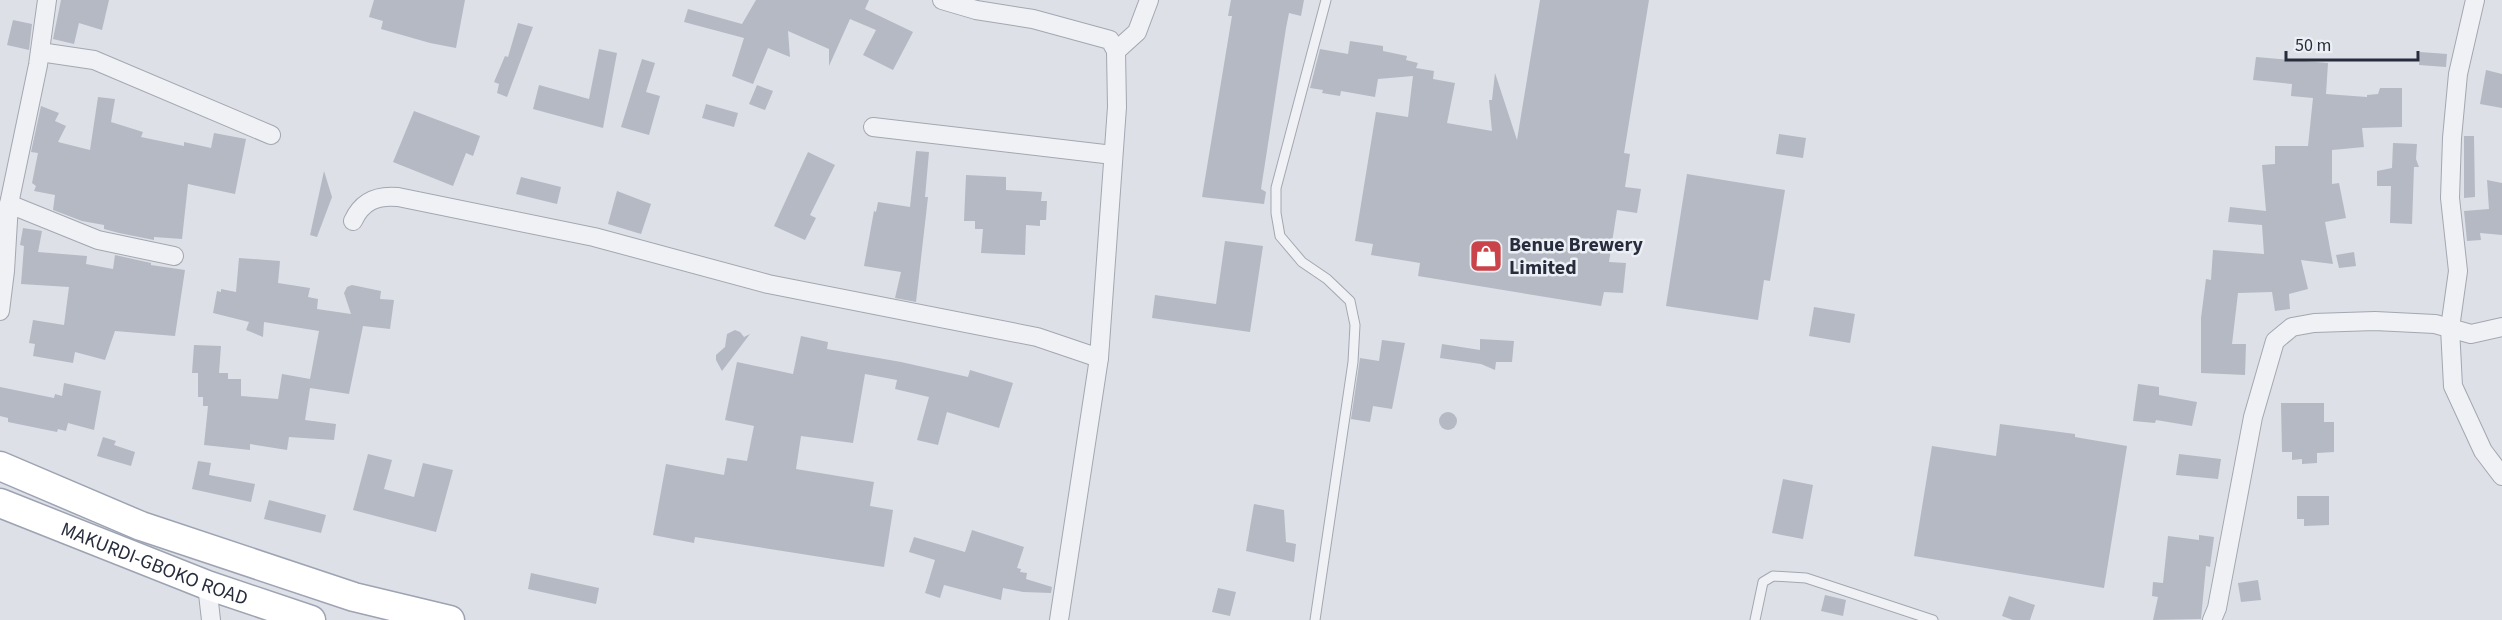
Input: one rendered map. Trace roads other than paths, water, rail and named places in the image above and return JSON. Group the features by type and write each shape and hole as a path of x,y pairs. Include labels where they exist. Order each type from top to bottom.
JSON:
{"main road":[{"path":"0,466 141,526 354,597 450,620"},
{"name":"MAKURDI-GBOKO ROAD","path":"0,503 207,585 311,620"}],"street":[{"path":"0,310 9,204 40,52 47,0"},
{"path":"942,0 976,10 1033,20 1110,40 1116,51 1117,107 1099,358 1059,620"},
{"path":"1116,51 1137,32 1149,0"},
{"path":"2475,0 2458,74 2452,138 2450,198 2458,271 2451,328 2453,386 2483,452 2502,476"},
{"path":"40,52 94,60 271,135"},
{"path":"873,127 1113,155"},
{"path":"353,221 361,208 375,198 398,197 594,237 768,284 1037,337 1099,358"},
{"path":"9,204 98,240 174,256"},
{"path":"2212,620 2217,608 2253,417 2275,341 2279,335 2292,327 2314,323 2375,321 2435,324 2471,334 2502,327"},
{"path":"207,585 211,620"}],"lane":[{"path":"1315,620 1353,362 1355,325 1350,301 1327,279 1302,262 1280,236 1276,188 1326,0"},
{"path":"1755,620 1763,582 1773,576 1806,578 1933,620"}],"place":[{"name":"Benue Brewery Limited","path":"1486,256"}]}
